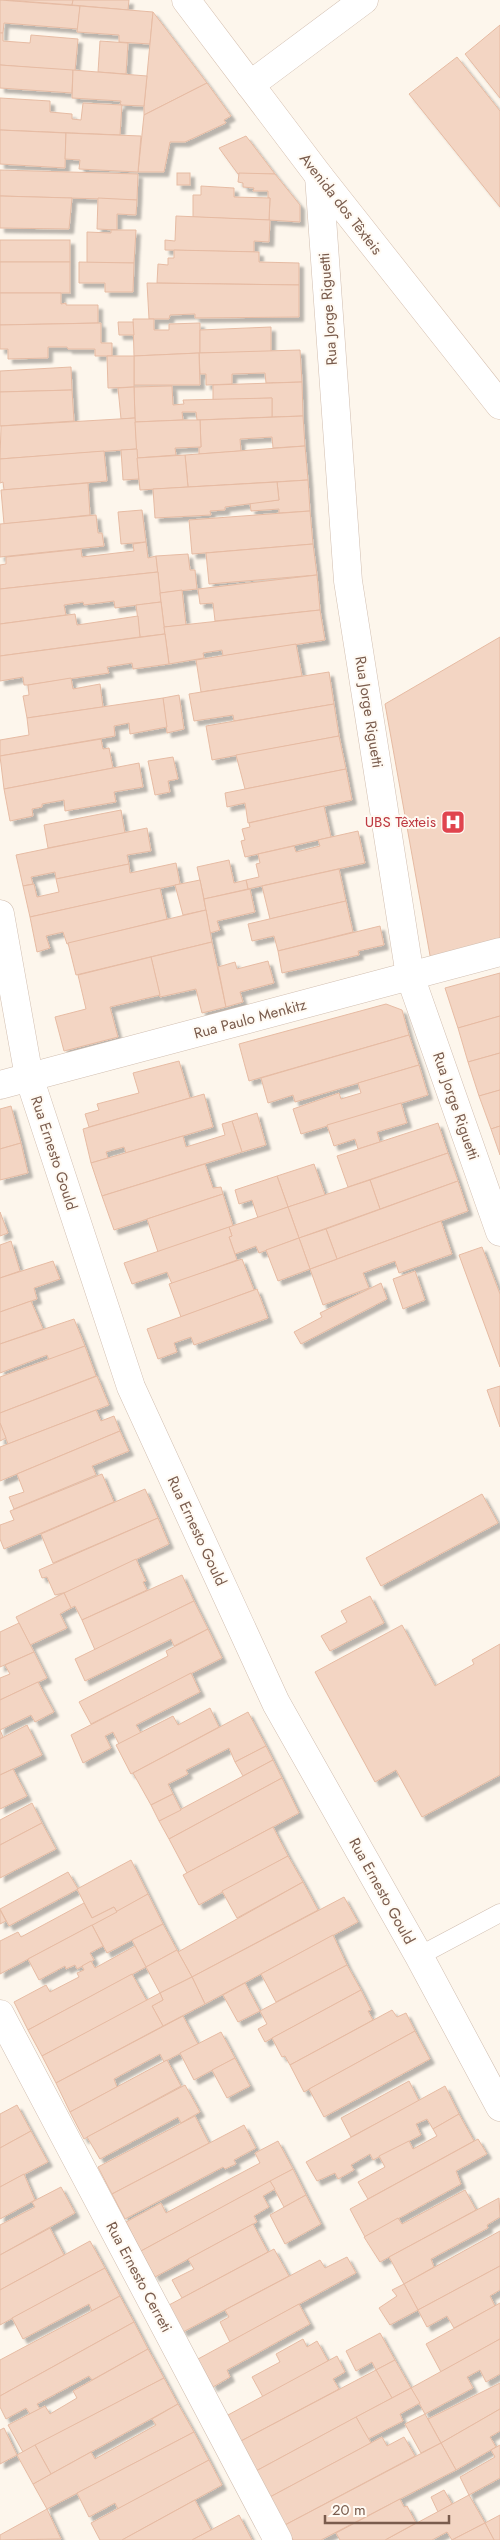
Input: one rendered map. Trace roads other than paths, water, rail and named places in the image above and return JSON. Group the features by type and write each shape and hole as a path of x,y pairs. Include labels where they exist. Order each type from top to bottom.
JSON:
{"street":[{"name":"Avenida dos Têxteis","path":"186,0 319,176 500,405"},
{"path":"250,85 364,0"},
{"name":"Rua Jorge Riguetti","path":"319,176 348,581 410,976 500,1232"},
{"name":"Rua Ernesto Gould","path":"0,914 29,1077 131,1387 276,1703 419,1956 500,2107"},
{"name":"Rua Paulo Menkitz","path":"0,1085 500,952"},
{"name":"Rua Ernesto Cerreti","path":"0,2014 278,2540"}],"lane":[{"path":"419,1956 500,1913"}],"place":[{"name":"UBS Têxteis","path":"453,822"}]}
